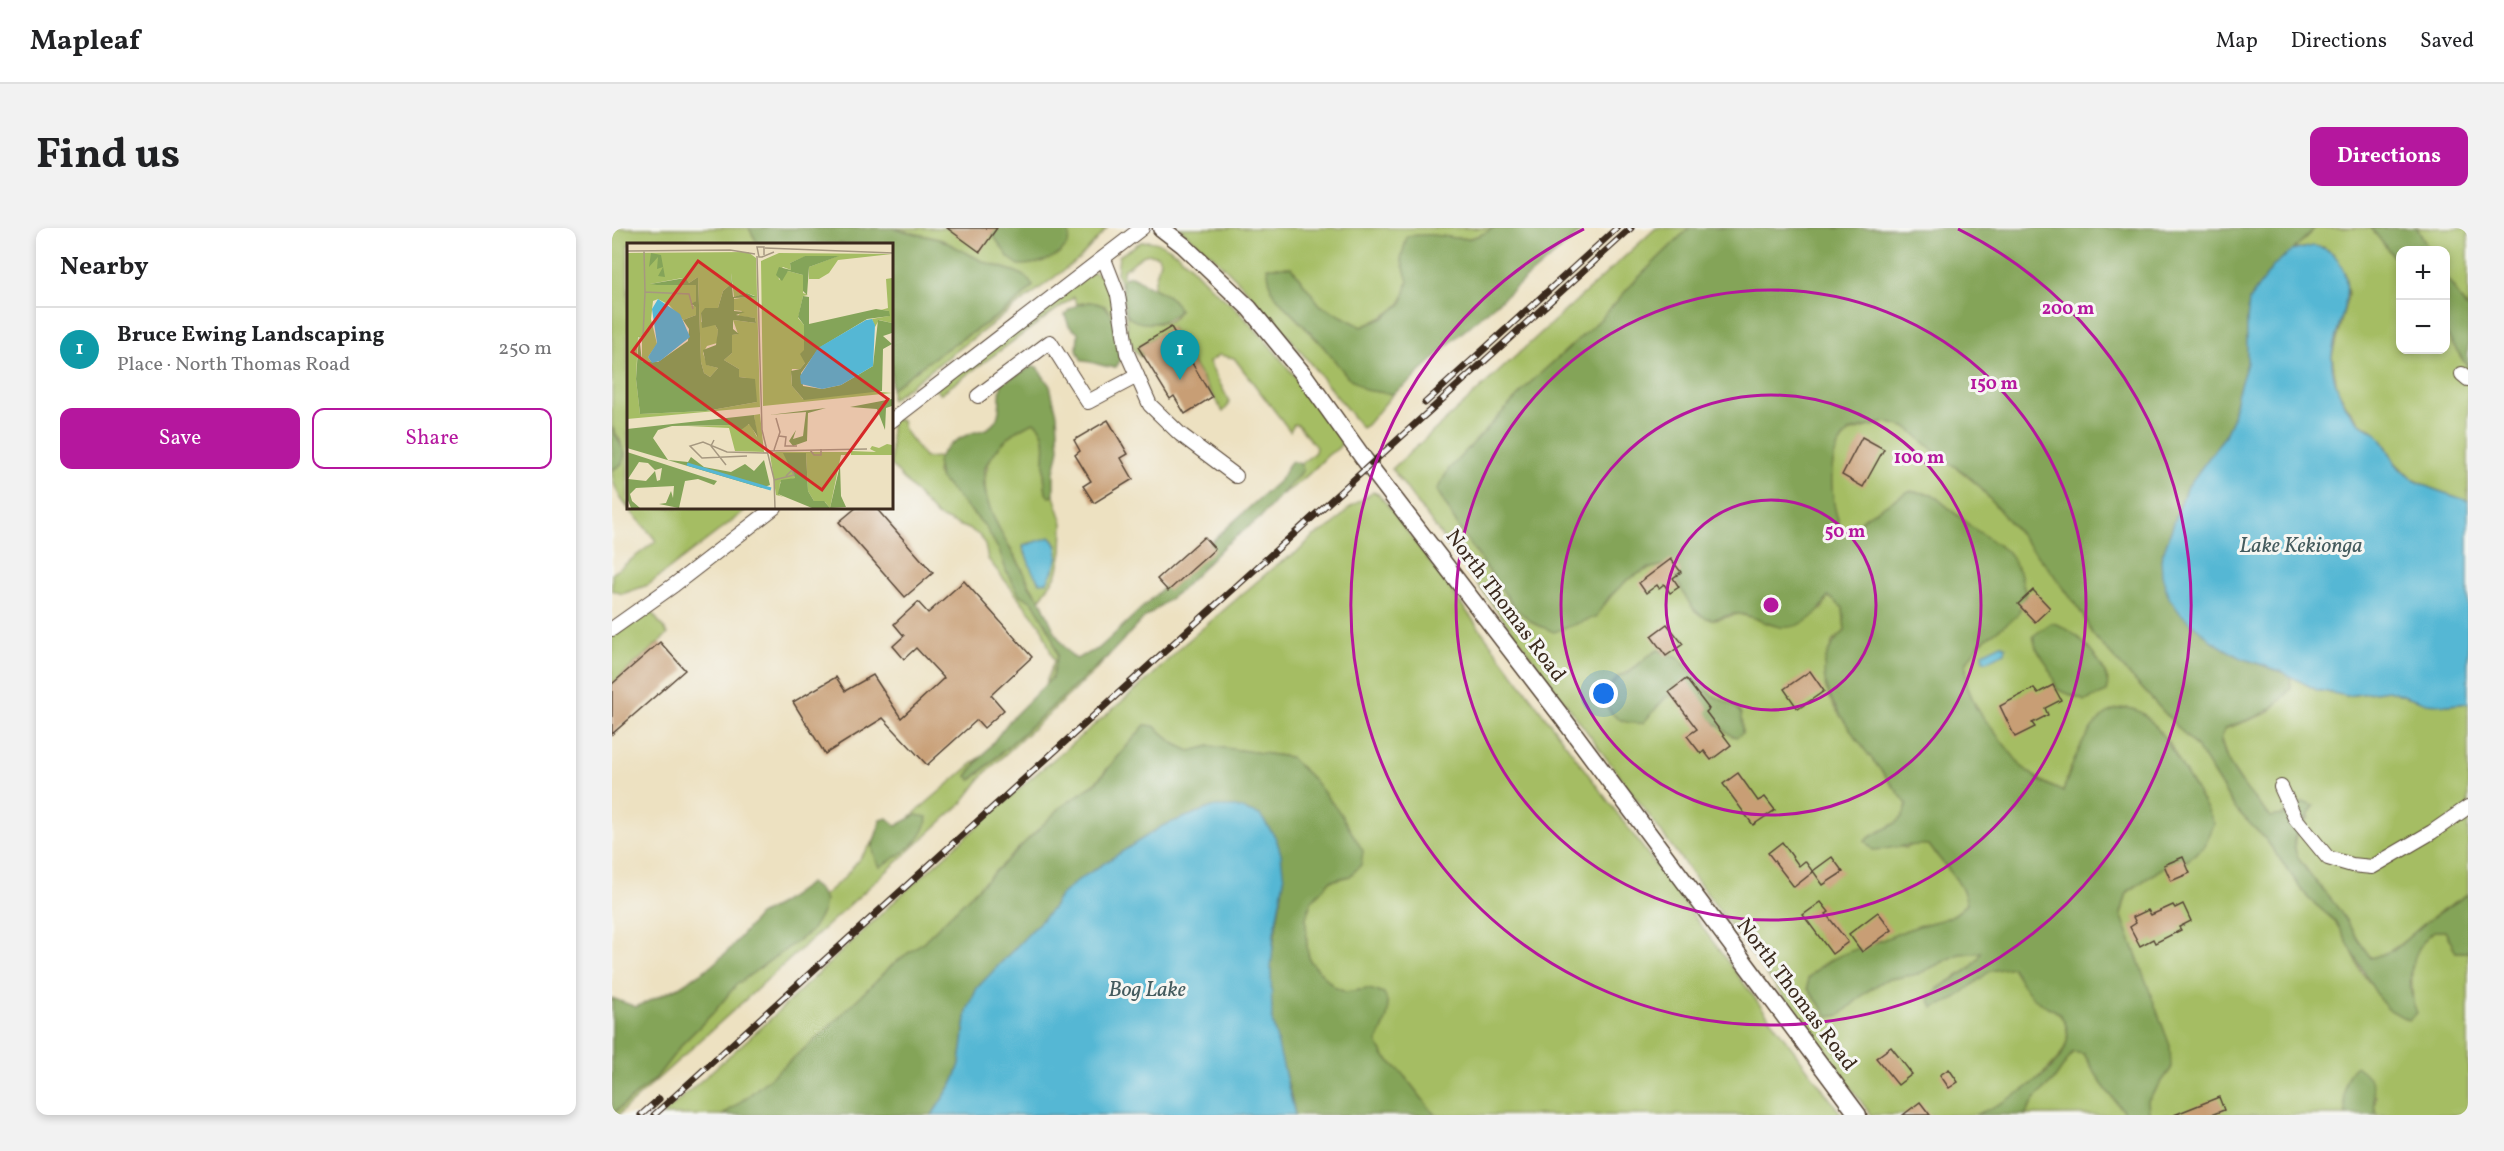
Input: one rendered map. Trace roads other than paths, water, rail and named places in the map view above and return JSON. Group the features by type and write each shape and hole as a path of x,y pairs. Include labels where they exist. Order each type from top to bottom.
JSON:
{"main road":[{"name":"North Thomas Road","path":"1161,228 1183,245 1249,308 1304,375 1364,459 1562,717 1858,1115"}],"lane":[{"path":"892,420 1142,228"},
{"path":"1104,259 1119,295 1127,353 1150,405 1179,434 1236,476"},
{"path":"978,396 1050,342 1088,402 1137,376"},
{"path":"612,628 674,585 774,508"},
{"path":"2281,787 2295,818 2328,858 2352,865 2372,867 2432,832 2468,807"}],"water":[{"name":"Lake Kekionga","path":"2313,246 2326,249 2333,254 2345,276 2346,299 2334,343 2332,360 2337,386 2348,410 2356,420 2376,433 2403,472 2419,483 2468,501 2468,703 2448,705 2427,703 2388,690 2347,696 2317,690 2280,671 2239,657 2212,641 2180,613 2168,596 2162,575 2161,559 2186,489 2224,437 2233,417 2247,363 2249,300 2274,265 2292,251"},
{"path":"1050,537 1057,547 1057,559 1047,582 1040,583 1032,571 1023,546"},
{"path":"2001,644 2006,647 2005,653 1987,661 1983,660 1983,653"},
{"name":"Bog Lake","path":"1212,807 1236,807 1260,815 1276,838 1281,854 1284,880 1274,933 1271,969 1272,1020 1295,1115 932,1115 954,1081 960,1064 967,1011 977,988 1052,909 1060,896 1078,880 1162,826"}],"railway":[{"path":"1425,403 1617,228"},
{"path":"654,1115 1631,228"},
{"path":"641,1115 659,1099"}],"place":[{"name":"Bruce Ewing Landscaping","path":"1180,380"}]}
